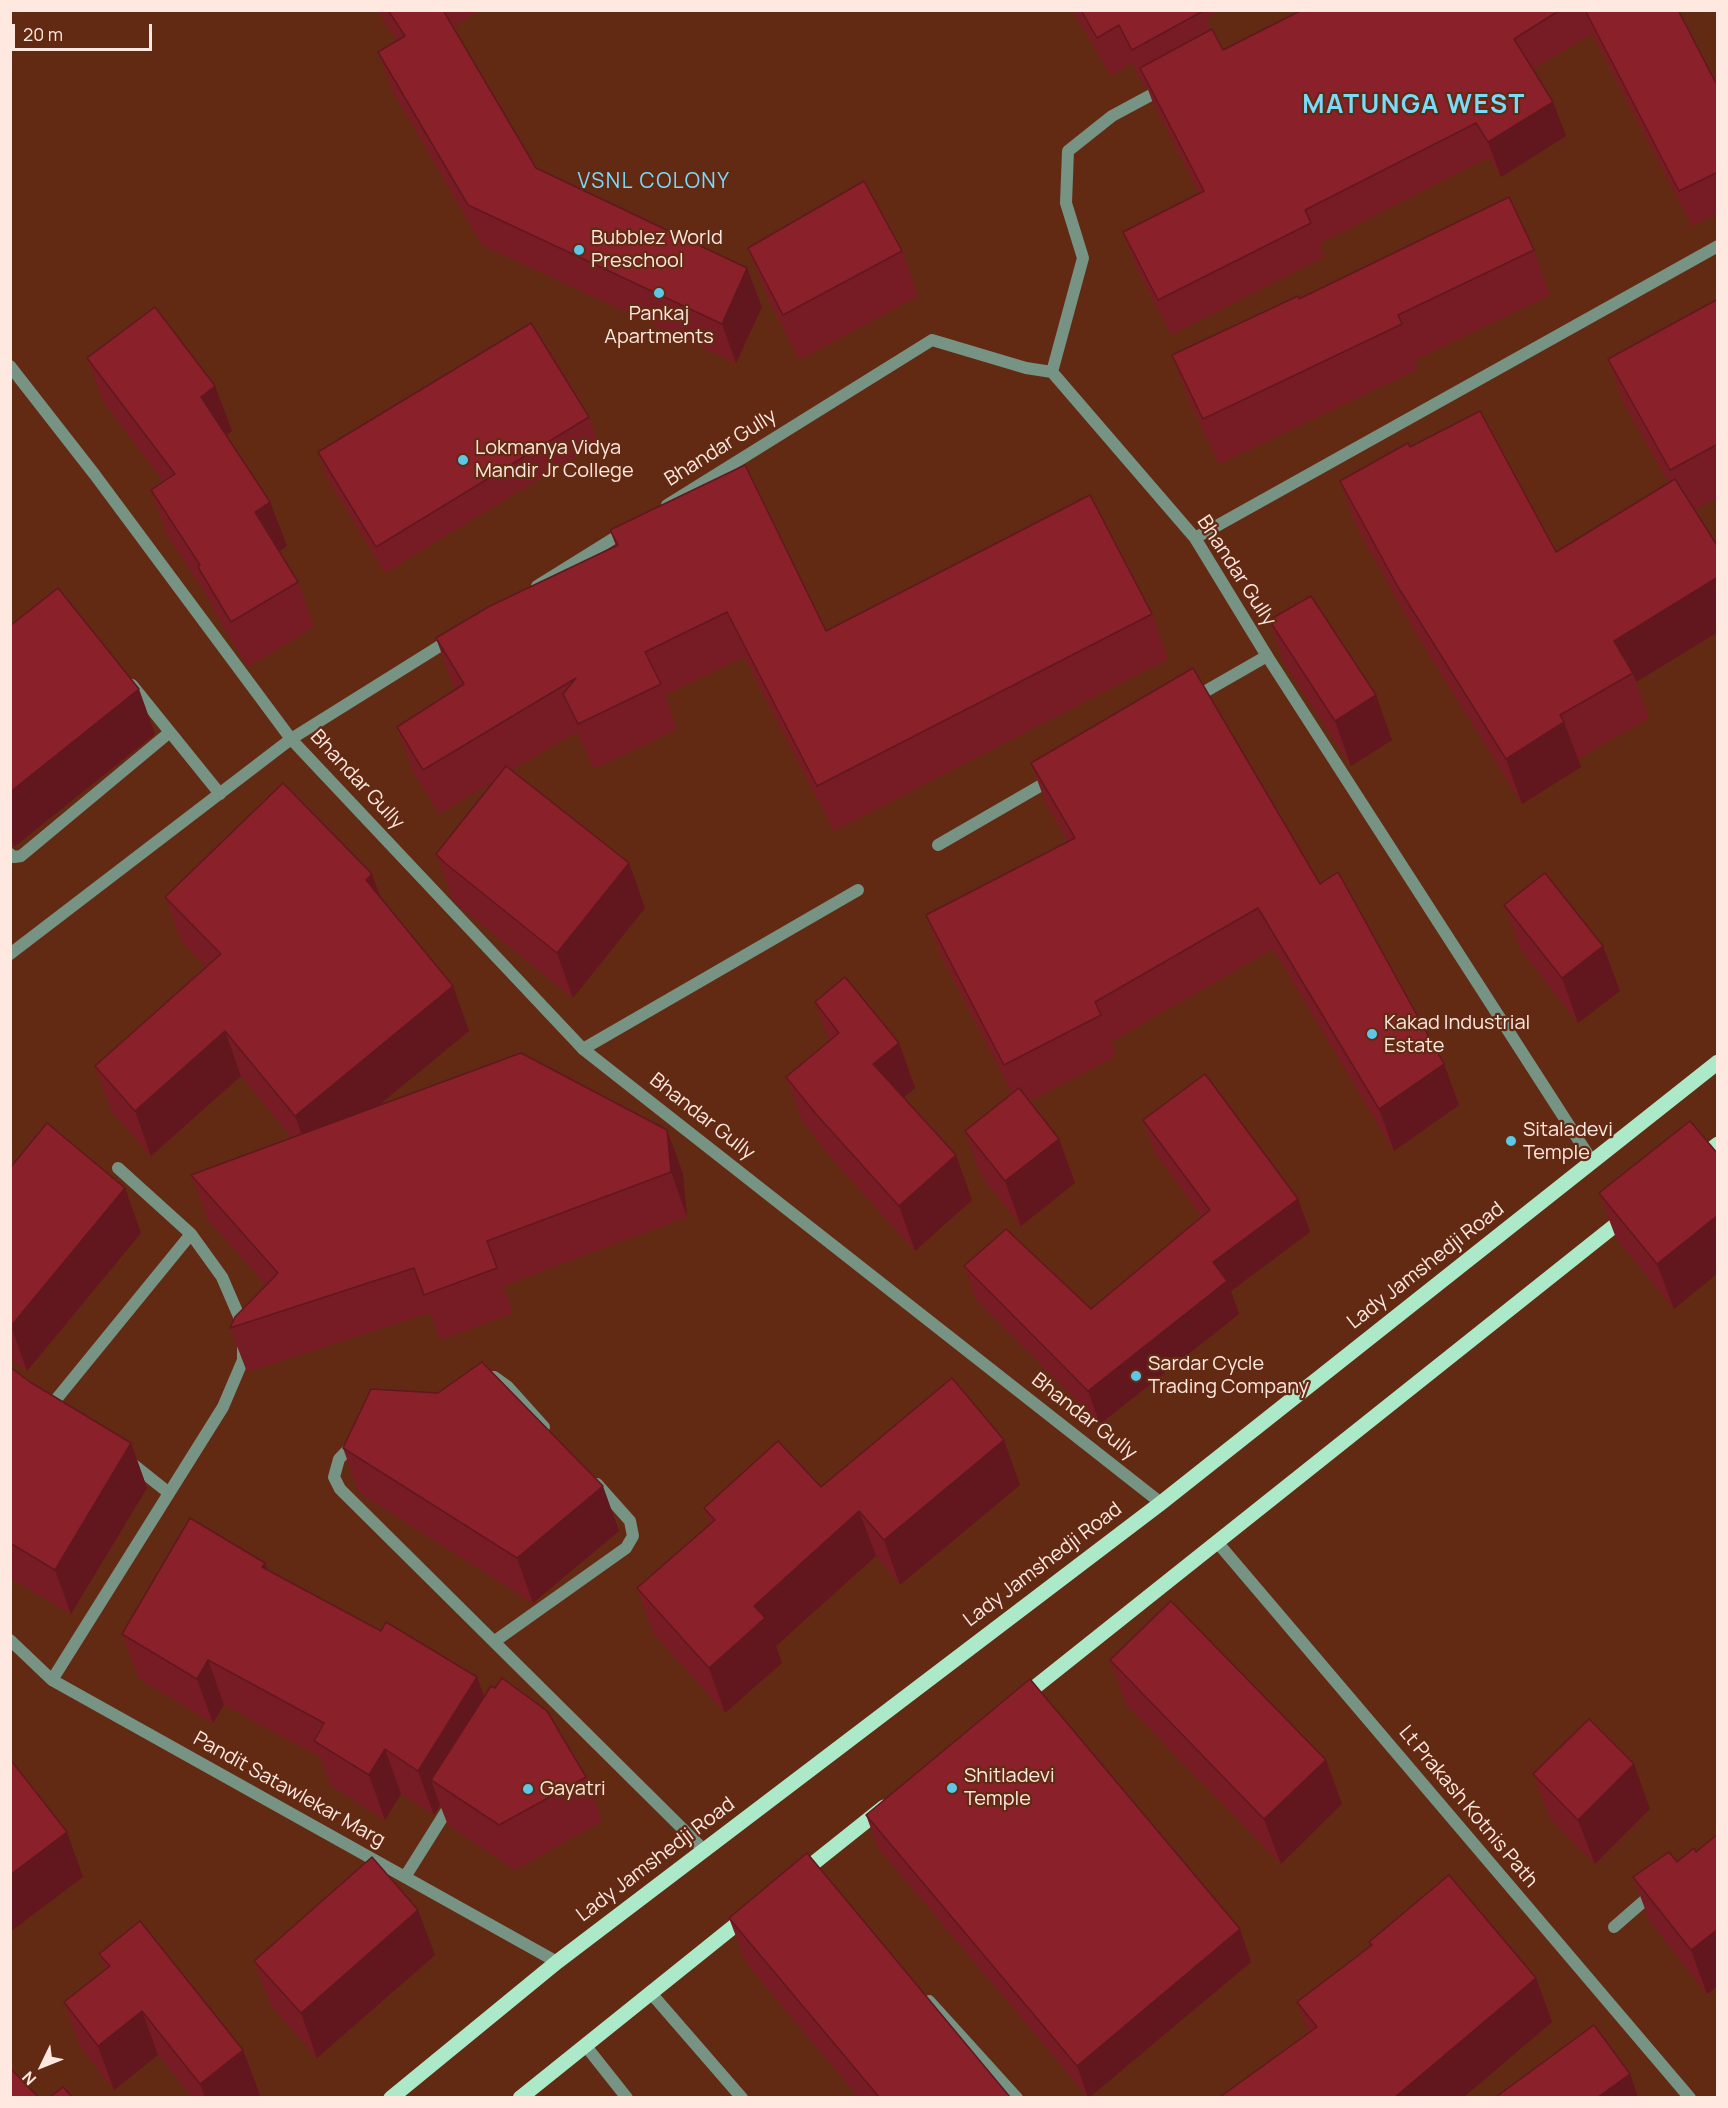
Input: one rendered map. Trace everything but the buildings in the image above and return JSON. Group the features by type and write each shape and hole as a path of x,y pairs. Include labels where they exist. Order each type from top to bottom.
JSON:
{"main road":[{"name":"Lady Jamshedji Road","path":"391,2097 557,1962 1161,1503 1718,1062"},
{"path":"1681,1173 1718,1144"},
{"path":"1012,1705 1644,1202"},
{"path":"789,1882 810,1871 891,1801"},
{"path":"520,2097 761,1905"}],"street":[{"path":"1052,372 1083,258 1066,203 1068,151 1112,116 1173,83"},
{"path":"1195,538 1718,246"},
{"name":"Bhandar Gully","path":"657,511 932,340 1026,368 1052,372 1195,538 1267,656 1592,1161"},
{"path":"10,366 95,474 291,739 10,954"},
{"path":"525,593 637,524"},
{"name":"Bhandar Gully","path":"464,631 291,739 583,1049 1161,1503"},
{"path":"1176,708 1267,656"},
{"path":"126,678 220,794"},
{"path":"10,854 14,857 21,856 170,732"},
{"path":"938,845 1062,773"},
{"path":"583,1049 858,890"},
{"path":"52,1680 223,1407 243,1360 241,1322 222,1277 191,1234 118,1168"},
{"path":"72,1416 50,1398 191,1234"},
{"path":"479,1378 494,1377 508,1387 554,1437"},
{"path":"362,1438 352,1443 339,1459 334,1477 340,1489 704,1850"},
{"path":"116,1451 169,1493"},
{"path":"495,1641 626,1548 633,1536 630,1521 585,1471"},
{"name":"Lt Prakash Kotnis Path","path":"1217,1542 1687,2097"},
{"name":"Pandit Satawlekar Marg","path":"10,1640 52,1680 557,1962"},
{"path":"405,1877 458,1792"},
{"path":"1614,1927 1645,1900 1667,1896"},
{"path":"650,1992 742,2097"},
{"path":"921,1992 1017,2097"},
{"path":"585,2045 627,2097"}],"place":[{"name":"Bubblez World Preschool","path":"579,250"},
{"name":"Pankaj Apartments","path":"659,293"},
{"name":"Lokmanya Vidya Mandir Jr College","path":"463,460"},
{"name":"Kakad Industrial Estate","path":"1372,1034"},
{"name":"Sitaladevi Temple","path":"1511,1141"},
{"name":"Sardar Cycle Trading Company","path":"1136,1376"},
{"name":"Shitladevi Temple","path":"952,1788"},
{"name":"Gayatri","path":"528,1789"}],"district":[{"name":"MATUNGA WEST","path":"1414,106"},
{"name":"VSNL COLONY","path":"654,182"}]}
